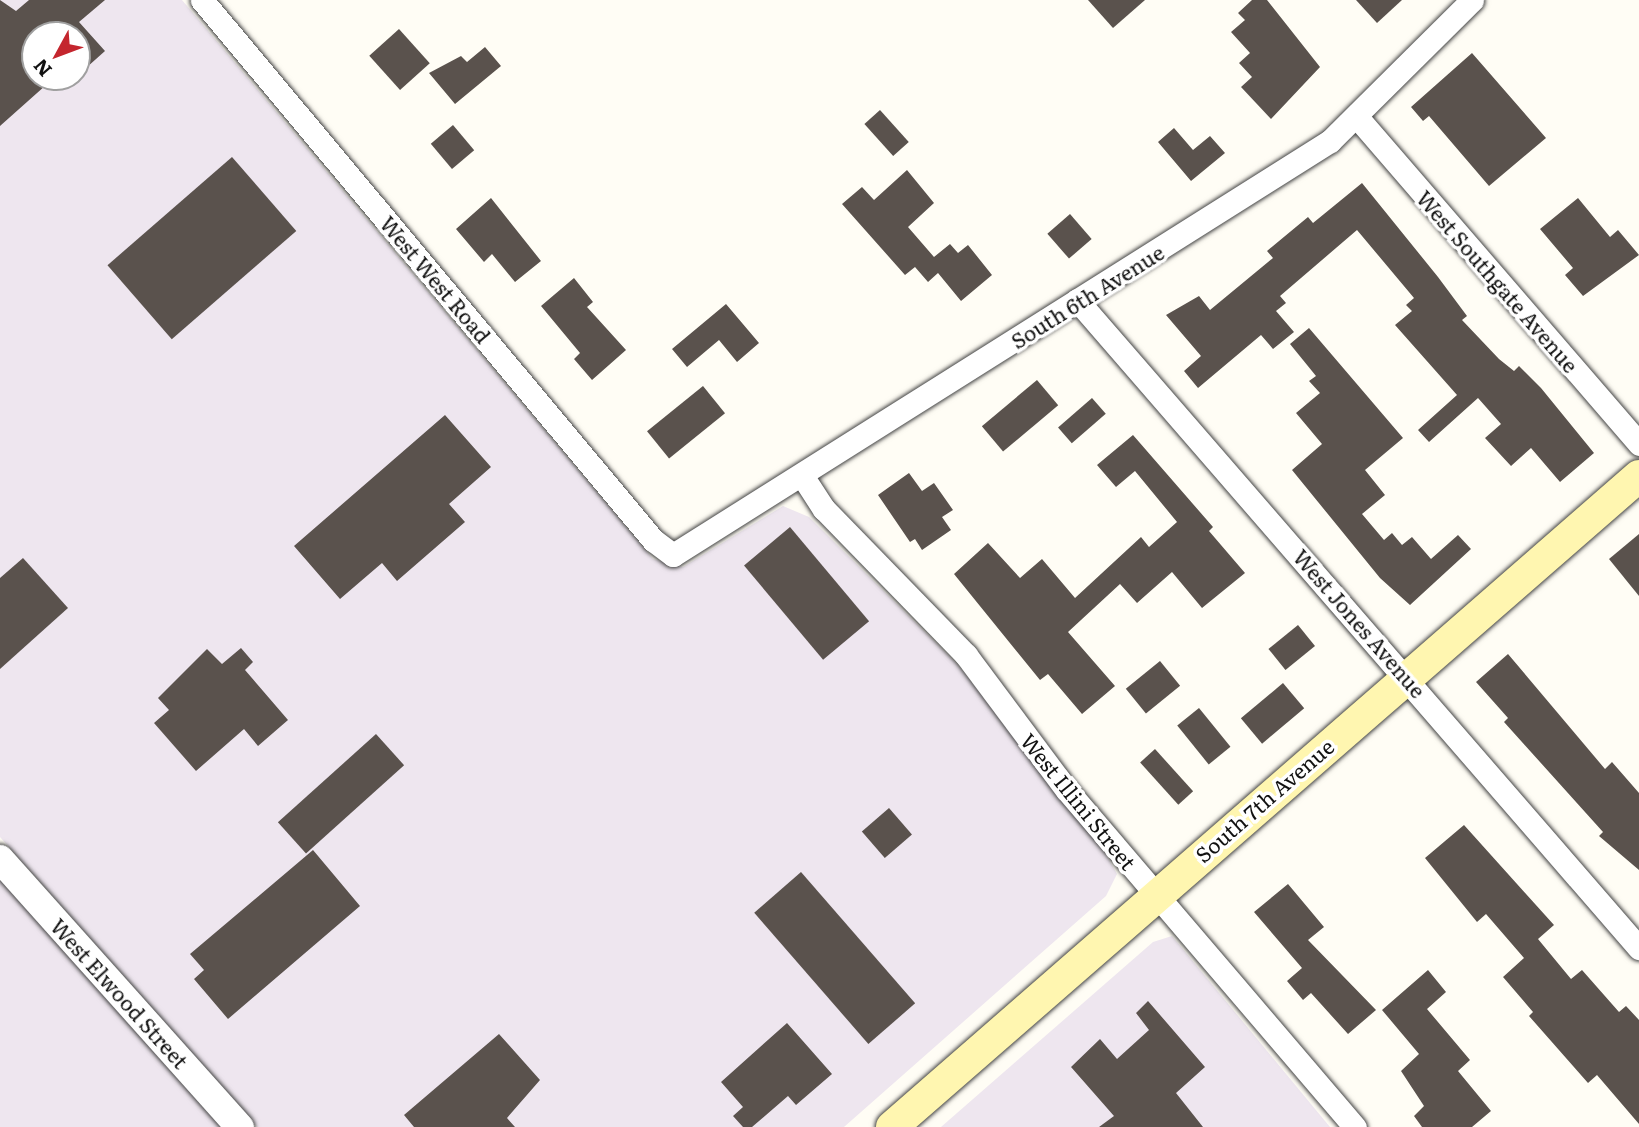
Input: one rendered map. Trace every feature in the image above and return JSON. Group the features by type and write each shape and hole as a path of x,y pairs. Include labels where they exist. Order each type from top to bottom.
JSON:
{"main road":[{"name":"South 7th Avenue","path":"892,1127 1639,476"}],"street":[{"name":"West West Road","path":"202,0 653,540 673,555"},
{"name":"South 6th Avenue","path":"673,555 803,477 1077,300 1318,149 1357,117 1472,0"},
{"name":"West Southgate Avenue","path":"1357,117 1639,444"},
{"name":"West Jones Avenue","path":"1077,300 1407,677 1639,948"},
{"name":"West Illini Street","path":"803,477 824,509 966,655 1155,896 1355,1127"},
{"name":"West Elwood Street","path":"0,859 240,1127"}],"shaded area":[{"path":"0,0 182,0 653,559 683,567 783,506 809,517 957,664 1100,844 1117,874 1106,896 844,1127 257,1127 0,837"},
{"path":"0,869 226,1127 0,1127"},
{"path":"1172,936 1330,1127 941,1127 1153,942"}],"building":[{"path":"0,0 16,11 29,0 105,0 80,21 21,21 21,91 39,91 0,126"},
{"path":"1088,0 1145,0 1113,28"},
{"path":"1252,0 1267,0 1320,67 1271,119 1241,87 1252,77 1239,63 1250,53 1231,32 1245,20 1238,13"},
{"path":"1356,0 1402,0 1377,23"},
{"path":"399,29 430,63 400,90 369,56"},
{"path":"91,35 105,51 91,64"},
{"path":"485,47 501,66 455,104 429,73 461,56 467,62"},
{"path":"1472,53 1546,138 1489,186 1429,116 1423,121 1411,107"},
{"path":"880,110 909,142 893,156 864,124"},
{"path":"453,125 474,150 452,169 431,144"},
{"path":"1174,128 1193,150 1210,136 1225,153 1191,181 1158,142"},
{"path":"232,157 296,231 172,339 107,265"},
{"path":"907,170 934,203 908,227 934,257 950,244 958,253 968,245 992,275 961,301 938,273 928,282 915,267 905,275 842,204 862,187 874,200"},
{"path":"1362,183 1467,316 1462,320 1499,359 1514,371 1519,366 1541,388 1594,453 1560,482 1531,448 1511,466 1485,438 1501,424 1478,398 1429,442 1418,430 1457,395 1395,325 1412,311 1406,305 1414,298 1357,230 1280,296 1286,303 1276,311 1294,332 1273,349 1261,335 1198,388 1184,371 1201,356 1166,315 1199,296 1210,310 1273,258 1267,251 1308,217 1313,223"},
{"path":"491,198 541,261 515,282 492,254 484,262 456,229"},
{"path":"1578,198 1610,237 1618,230 1639,255 1583,296 1565,275 1573,268 1540,229"},
{"path":"1070,214 1092,239 1069,259 1047,234"},
{"path":"574,278 593,302 587,307 626,350 592,380 574,359 580,353 541,306"},
{"path":"726,304 759,343 737,362 719,340 687,367 672,349"},
{"path":"1309,328 1403,438 1365,470 1385,495 1362,514 1384,540 1392,533 1402,545 1412,537 1431,559 1458,535 1471,549 1410,605 1380,578 1292,470 1322,444 1296,413 1320,393 1309,381 1316,376 1290,344"},
{"path":"1037,380 1058,405 1003,452 982,426"},
{"path":"703,386 725,413 669,459 647,431"},
{"path":"1092,398 1106,414 1072,443 1058,428"},
{"path":"445,415 491,467 449,504 465,522 397,581 382,563 340,599 294,546"},
{"path":"1133,435 1213,527 1209,531 1245,573 1202,608 1172,572 1137,603 1120,584 1068,632 1115,686 1082,714 1048,674 1040,680 954,574 988,543 1020,578 1042,559 1075,598 1141,537 1149,547 1177,522 1135,471 1116,487 1097,465"},
{"path":"909,473 922,491 934,483 953,510 942,517 951,530 922,550 915,539 910,542 878,495"},
{"path":"790,527 869,621 823,660 744,566"},
{"path":"1639,534 1639,596 1609,559"},
{"path":"23,558 68,608 0,669 0,578"},
{"path":"1298,625 1315,646 1285,670 1268,649"},
{"path":"241,648 253,662 245,670 288,720 258,746 244,729 196,771 154,723 169,710 158,698 207,649 222,664"},
{"path":"1508,654 1605,769 1612,762 1639,793 1639,870 1599,836 1603,832 1504,722 1508,718 1476,682"},
{"path":"1160,661 1180,686 1146,714 1126,689"},
{"path":"1283,683 1304,708 1262,744 1241,718"},
{"path":"1199,708 1230,747 1209,764 1177,726"},
{"path":"376,734 404,765 306,854 278,822"},
{"path":"1155,749 1193,791 1178,805 1140,762"},
{"path":"889,808 912,834 885,858 862,832"},
{"path":"1464,825 1554,925 1538,939 1571,979 1582,970 1619,1012 1626,1006 1639,1020 1639,1124 1597,1075 1588,1083 1529,1016 1533,1012 1503,977 1524,958 1486,914 1477,922 1425,858"},
{"path":"313,850 360,906 228,1019 194,979 204,970 190,954"},
{"path":"801,872 915,1003 868,1044 754,913"},
{"path":"1288,884 1324,927 1308,940 1376,1010 1348,1034 1311,993 1303,1000 1287,981 1302,968 1254,912"},
{"path":"1428,970 1446,992 1427,1009 1470,1060 1458,1071 1491,1111 1472,1127 1422,1127 1414,1116 1424,1106 1401,1071 1419,1054 1382,1010"},
{"path":"1148,1001 1205,1067 1176,1093 1203,1127 1099,1127 1114,1116 1071,1067 1100,1039 1117,1059 1149,1030 1136,1013"},
{"path":"787,1023 832,1074 796,1105 788,1096 752,1127 743,1127 733,1116 743,1107 721,1082"},
{"path":"499,1034 540,1080 507,1118 515,1127 414,1127 404,1115"}]}
